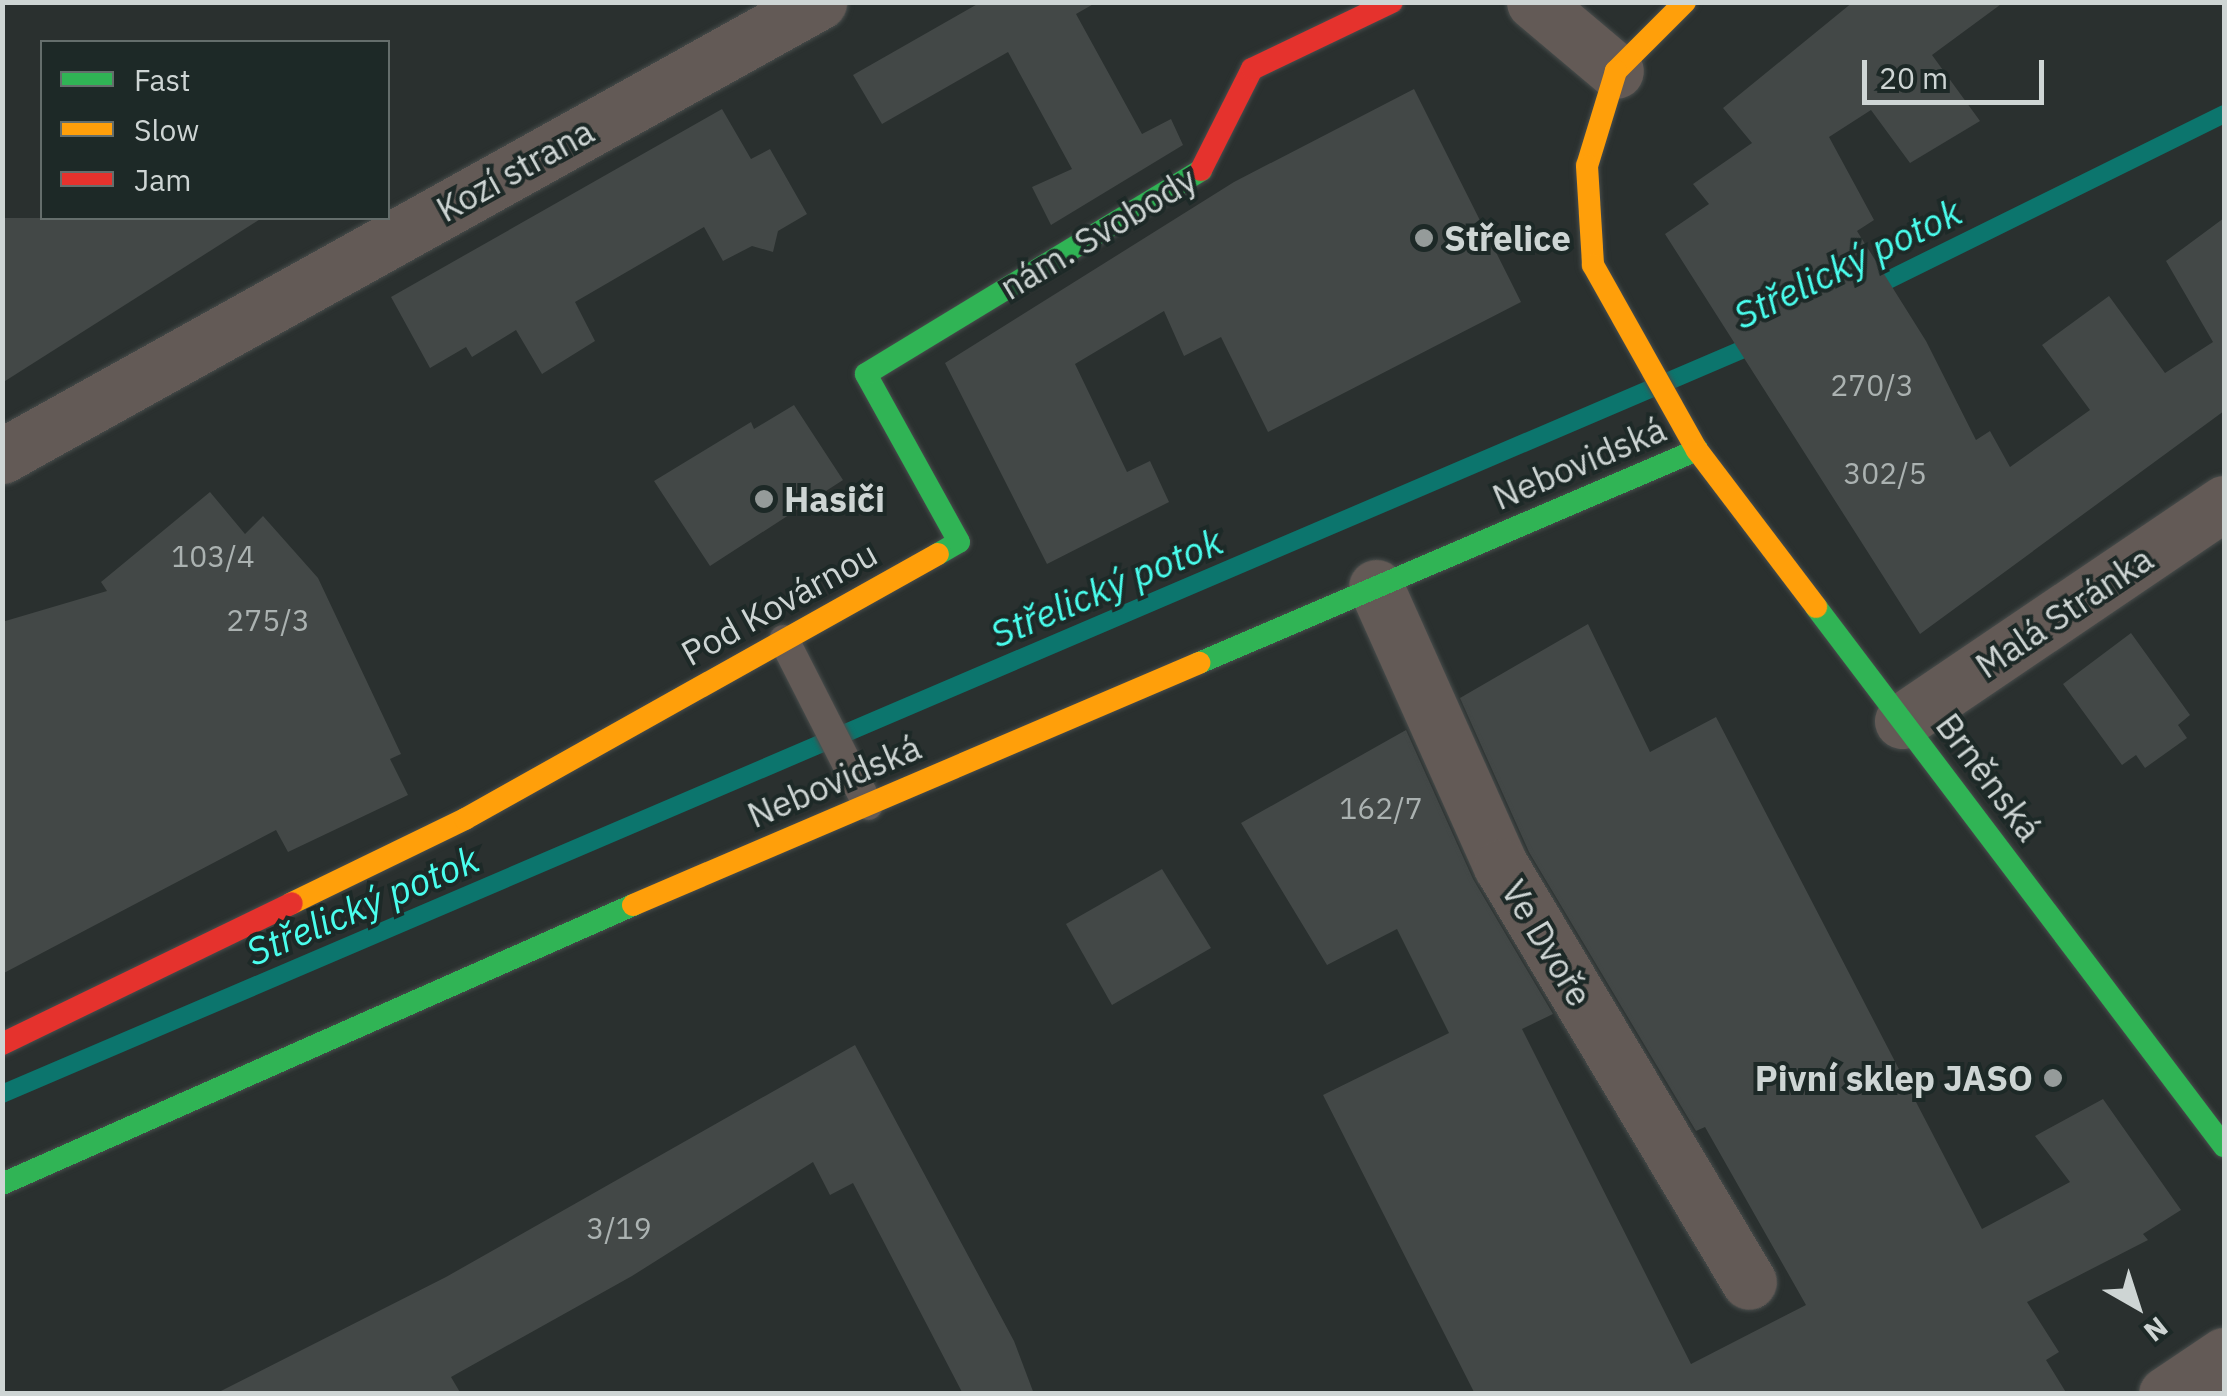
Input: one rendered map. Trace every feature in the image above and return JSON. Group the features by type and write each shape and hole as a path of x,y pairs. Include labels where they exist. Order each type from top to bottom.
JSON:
{"street":[{"name":"Kozí strana","path":"2,456 819,2"},
{"name":"nám. Svobody","path":"866,374 1208,166 1252,69 1392,2"},
{"path":"1534,2 1616,71"},
{"path":"1685,2 1616,71 1586,166 1593,265 1697,450"},
{"name":"Pod Kovárnou","path":"2,1044 465,819 959,542 866,374"},
{"name":"Nebovidská","path":"2,1184 868,805 1697,450"},
{"name":"Brněnská","path":"1697,450 2224,1146"},
{"name":"Malá Stránka","path":"1902,721 2224,502"},
{"name":"Ve Dvoře","path":"1376,588 1501,866 1749,1282"},
{"path":"2166,1394 2224,1355"}],"lane":[{"path":"784,640 868,805"}],"building":[{"path":"981,2 1097,2 1076,14 1142,134 1171,119 1183,145 1051,225 1032,187 1072,169 1008,52 882,124 853,75"},
{"path":"1853,2 2004,2 1932,55 1980,121 1910,163 1871,110 1829,137 1874,220 1857,231 1926,341 1976,440 1990,431 2010,467 2090,410 2042,345 2109,296 2165,373 2213,342 2166,261 2224,218 2224,411 1920,634 1665,234 1709,204 1693,184 1752,143 1723,108"},
{"path":"1414,89 1521,302 1268,432 1221,337 1184,356 1164,311 1075,364 1127,472 1150,461 1169,502 1047,564 945,363 1234,182"},
{"path":"722,109 751,159 770,149 807,214 778,231 773,252 752,246 723,261 704,227 575,302 595,341 542,374 516,330 472,357 466,347 430,368 391,297"},
{"path":"2,218 259,220 2,383"},
{"path":"794,405 843,480 710,566 654,481 751,422 754,429"},
{"path":"210,492 245,534 263,516 318,578 401,754 390,759 408,795 288,852 276,830 2,974 2,622 107,591 101,582"},
{"path":"1588,624 1650,752 1716,717 1982,1229 2070,1182 2035,1136 2103,1099 2181,1210 2143,1234 2148,1240 2027,1302 2059,1352 2046,1360 2067,1394 1475,1394 1323,1095 1449,1033 1397,929 1327,965 1241,823 1406,730 1473,879 1553,1014 1522,1029 1691,1364 1806,1305 1705,1127 1696,1131 1529,852 1460,698"},
{"path":"2131,633 2190,715 2178,725 2187,738 2145,768 2136,755 2122,765 2063,684"},
{"path":"1162,869 1211,948 1112,1005 1066,924"},
{"path":"855,1045 1014,1341 1034,1394 963,1394 853,1183 830,1195 813,1162 632,1276 451,1377 461,1394 215,1394 446,1277"}],"waterway":[{"name":"Střelický potok","path":"1866,291 2224,114"},
{"name":"Střelický potok","path":"2,1094 1762,341"}],"traffic: fast":[{"path":"938,554 959,542 866,374 1201,170"},
{"path":"1199,663 1697,450"},
{"path":"1816,607 2224,1146"},
{"path":"2,1184 633,905"}],"traffic: slow":[{"path":"1685,2 1616,71 1587,166 1593,265 1697,450 1816,607"},
{"path":"292,903 465,819 938,554"},
{"path":"633,905 1199,663"}],"traffic: jam":[{"path":"1201,170 1252,69 1392,2"},
{"path":"2,1044 292,903"}],"place":[{"name":"Střelice","path":"1424,238"},
{"name":"Hasiči","path":"764,499"},
{"name":"Pivní sklep JASO","path":"2053,1078"}]}
